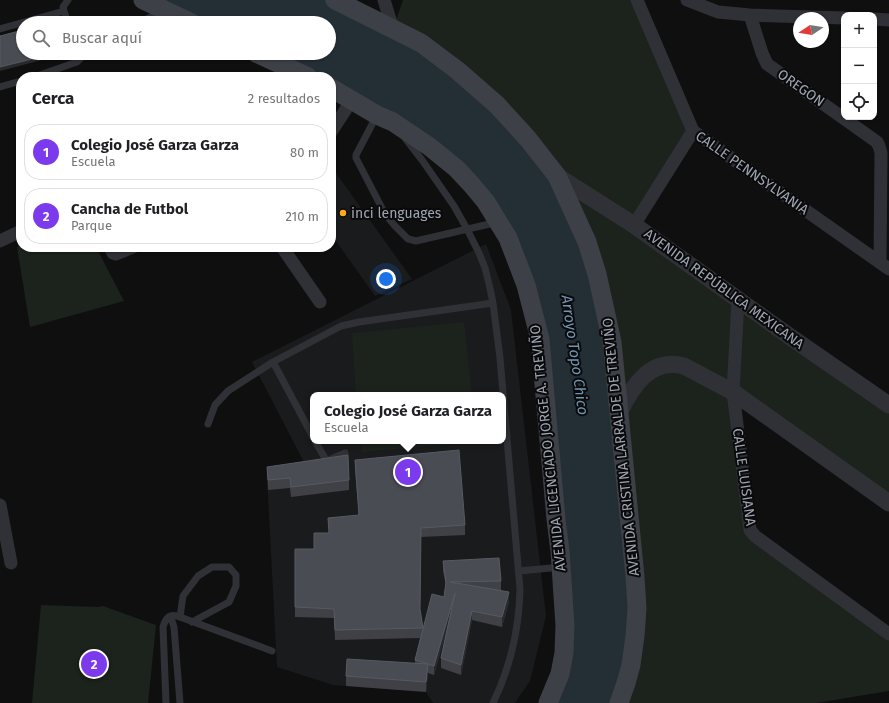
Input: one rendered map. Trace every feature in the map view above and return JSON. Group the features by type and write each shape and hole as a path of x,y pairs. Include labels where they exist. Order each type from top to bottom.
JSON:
{"main road":[{"path":"143,0 177,16"},
{"name":"AVENIDA CRISTINA LARRALDE DE TREVIÑO","path":"335,0 421,43 457,70 502,111 528,139 557,176 587,242 597,274 612,342 635,577 637,608 635,636 631,665 620,702"},
{"path":"271,60 297,72"},
{"name":"AVENIDA LICENCIADO JORGE A. TREVIÑO","path":"336,91 430,147 471,184 486,202 508,238 526,286 540,339 565,625 564,654 560,674 548,703"},
{"path":"535,703 557,660 564,654"}],"street":[{"path":"384,0 393,29"},
{"name":"CALLE PENNSYLVANIA","path":"637,0 693,131 885,266"},
{"path":"687,0 718,12 750,15 841,18"},
{"name":"OREGON","path":"750,15 767,64 877,142 881,152 885,266"},
{"path":"877,19 889,20"},
{"path":"336,124 352,100"},
{"path":"634,225 693,131"},
{"name":"AVENIDA REPÚBLICA MEXICANA","path":"557,176 634,225 788,336 889,405"},
{"path":"0,241 16,233"},
{"path":"285,252 320,302"},
{"name":"CALLE LUISIANA","path":"738,300 733,392 749,526 753,535 889,634"},
{"path":"619,413 626,399 638,382 647,373 664,365 684,366 733,392 889,503"},
{"path":"0,505 1,519 11,563"}],"lane":[{"path":"66,16 63,7 68,0"},
{"path":"153,16 165,10"},
{"path":"46,16 64,11"},
{"path":"0,29 16,24"},
{"path":"48,72 79,60"},
{"path":"0,87 16,82"},
{"path":"498,222 467,229 416,241 408,239 384,214 356,157 385,119 422,160 454,206 467,229 485,268 493,303 503,392"},
{"path":"208,424 215,404 228,391 272,362 350,323 493,303"},
{"path":"272,362 310,432"},
{"path":"493,703 502,685 508,667 519,612 519,571 506,425"},
{"path":"317,444 326,460 345,453"},
{"path":"180,617 183,596 198,576 212,567 229,567 236,575 236,586 229,602 192,622"},
{"path":"519,571 561,567"},
{"path":"166,703 163,627 165,621 174,615 272,651"},
{"path":"170,617 174,627 180,703"}],"shaded area":[{"path":"403,0 637,0 693,131 634,225 889,400 889,503 733,393 749,526 889,634 889,691 816,703 621,703 612,342 393,29"},
{"path":"336,173 412,279 375,296 336,241"},
{"path":"486,244 511,310 546,616 530,681 515,703 433,703 426,692 333,685 277,667 267,477 307,468 252,362"},
{"path":"18,252 99,252 124,301 30,327"},
{"path":"464,322 472,392 356,392 352,333"},
{"path":"361,444 454,444 362,452"},
{"path":"41,605 103,606 156,625 148,703 32,703"}],"water":[{"name":"Arroyo Topo Chico","path":"143,0 335,0 421,43 528,139 597,274 637,608 619,703 547,703 564,653 526,285 471,184 336,93 336,72 295,72 270,60 336,60 336,16 177,16"}],"building":[{"path":"16,32 16,60 28,60 0,67 0,36"},
{"path":"459,450 465,525 421,528 420,609 423,628 335,630 334,609 295,607 295,549 314,549 314,533 329,533 328,518 359,515 355,460"},
{"path":"348,455 349,480 291,487 290,478 268,480 267,467"},
{"path":"499,558 501,581 450,582 509,592 502,617 472,611 461,665 441,658 455,593 434,666 415,660 432,594 444,597 446,582 443,561"},
{"path":"347,659 428,664 426,682 346,676"}],"place":[{"name":"inci lenguages","path":"343,213"},
{"name":"Colegio José Garza Garza","path":"408,472"},
{"name":"Cancha de Futbol","path":"94,664"}]}
